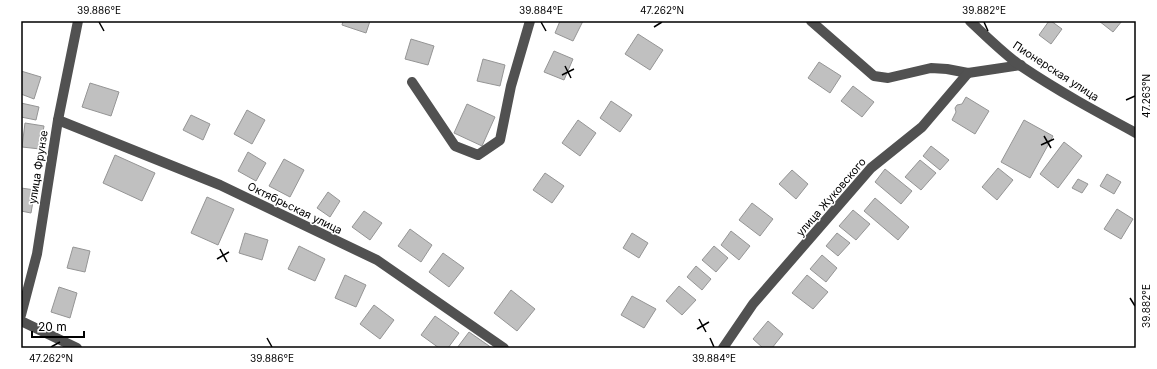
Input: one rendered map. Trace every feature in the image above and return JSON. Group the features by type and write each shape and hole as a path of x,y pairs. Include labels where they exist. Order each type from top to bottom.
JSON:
{"street":[{"name":"улица Фрунзе","path":"21,315 37,254 58,120 78,21"},
{"path":"412,82 455,146 478,155 500,140 511,86 530,21"},
{"path":"812,21 874,76 888,78 931,68 948,69 968,73 1021,65"},
{"name":"Пионерская улица","path":"970,21 994,44 1021,65 1073,98 1136,133"},
{"name":"улица Жуковского","path":"723,348 753,304 871,168 922,127 968,73"},
{"name":"Октябрьская улица","path":"58,120 220,185 377,260 504,348"},
{"path":"21,321 77,348"}],"building":[{"path":"343,21 370,21 366,33 342,25"},
{"path":"560,21 583,21 573,41 555,33"},
{"path":"1049,21 1062,29 1051,44 1039,35"},
{"path":"1099,21 1122,21 1113,32"},
{"path":"638,34 663,50 650,70 625,54"},
{"path":"411,39 434,46 428,65 405,59"},
{"path":"554,51 573,59 564,80 544,72"},
{"path":"483,59 505,65 500,86 477,81"},
{"path":"819,62 841,76 830,93 808,78"},
{"path":"21,71 41,77 34,99 21,94"},
{"path":"90,83 119,92 111,116 82,107"},
{"path":"853,86 874,102 862,117 841,101"},
{"path":"966,97 989,111 975,134 952,120 956,112 955,108 957,105 962,104"},
{"path":"611,101 632,115 620,132 600,118"},
{"path":"21,103 39,107 36,120 21,117"},
{"path":"467,104 495,117 482,146 454,133"},
{"path":"247,110 265,120 252,144 234,134"},
{"path":"191,115 210,124 203,140 183,130"},
{"path":"578,120 596,133 580,156 562,143"},
{"path":"1024,120 1053,136 1030,178 1001,162"},
{"path":"25,123 44,126 40,149 22,147"},
{"path":"1064,142 1082,156 1058,188 1040,174"},
{"path":"931,146 949,160 940,170 923,156"},
{"path":"248,152 266,163 256,181 238,171"},
{"path":"115,155 155,173 142,201 103,183"},
{"path":"284,159 304,170 290,197 269,186"},
{"path":"920,160 936,173 921,190 905,177"},
{"path":"998,168 1013,180 997,200 982,187"},
{"path":"885,169 912,191 901,204 875,182"},
{"path":"792,170 808,184 796,199 779,184"},
{"path":"545,173 564,186 552,203 533,190"},
{"path":"1107,174 1121,182 1114,194 1100,186"},
{"path":"1078,179 1088,184 1082,193 1072,188"},
{"path":"21,188 35,190 31,213 21,211"},
{"path":"328,192 340,201 330,217 317,208"},
{"path":"207,197 234,209 218,245 191,233"},
{"path":"875,198 909,227 898,240 864,211"},
{"path":"752,203 773,219 760,236 739,220"},
{"path":"1117,209 1133,219 1121,239 1104,229"},
{"path":"853,210 870,224 856,240 839,226"},
{"path":"364,211 382,223 370,240 352,227"},
{"path":"410,229 432,245 421,262 398,246"},
{"path":"731,231 750,246 739,260 721,245"},
{"path":"245,233 268,240 262,260 239,253"},
{"path":"632,233 648,243 639,258 623,248"},
{"path":"837,233 850,243 838,256 826,246"},
{"path":"299,246 325,259 315,281 288,269"},
{"path":"714,246 728,258 716,272 702,260"},
{"path":"73,247 90,251 85,272 67,268"},
{"path":"443,253 464,268 449,287 429,272"},
{"path":"822,255 837,268 826,282 810,269"},
{"path":"696,266 711,279 702,290 687,277"},
{"path":"345,275 366,285 356,307 335,298"},
{"path":"807,275 828,292 813,309 792,293"},
{"path":"679,286 696,300 682,315 666,301"},
{"path":"59,287 77,293 70,318 51,312"},
{"path":"511,290 535,309 517,331 494,313"},
{"path":"632,296 656,309 644,328 621,315"},
{"path":"374,305 394,320 380,339 360,324"},
{"path":"435,316 459,333 448,348 439,348 421,335"},
{"path":"768,321 783,334 772,348 763,348 753,339"},
{"path":"469,332 492,348 457,348"}]}
